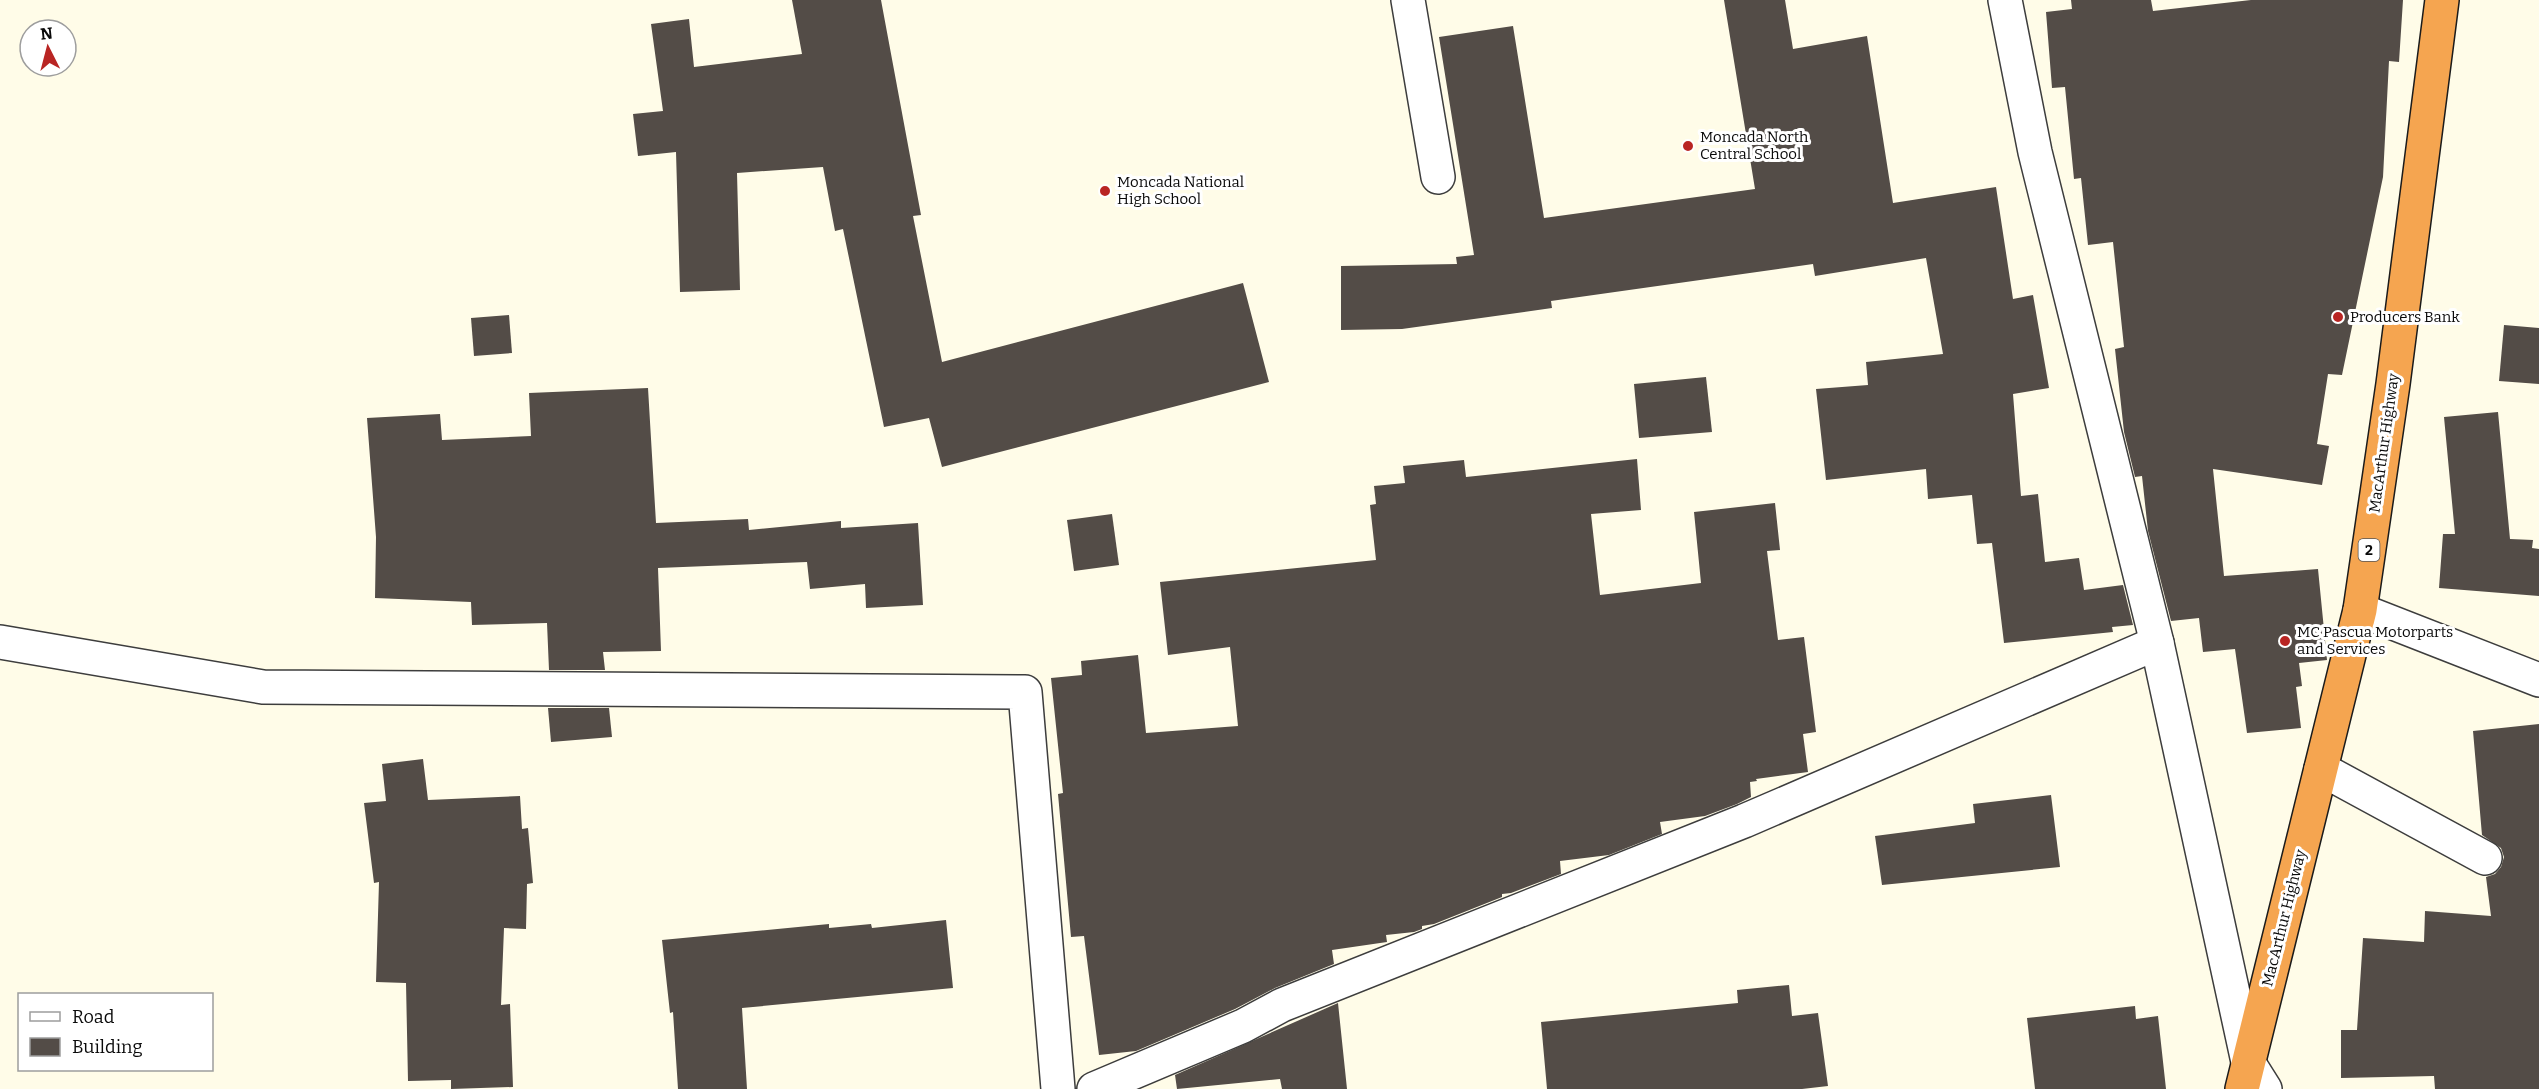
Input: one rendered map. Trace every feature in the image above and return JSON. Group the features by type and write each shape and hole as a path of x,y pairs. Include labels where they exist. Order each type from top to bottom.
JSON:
{"highway":[{"name":"MacArthur Highway","path":"2245,1075 2360,610 2393,384 2442,0"}],"street":[{"path":"1408,0 1438,177"},
{"path":"2005,0 2035,152 2157,643 2245,1075 2265,1089"},
{"path":"2360,610 2539,680"},
{"path":"0,642 262,687 1025,692 1058,1089"},
{"path":"1094,1089 1243,1026 1282,1005 1744,821 2157,643"},
{"path":"2321,769 2484,858"}],"building":[{"path":"792,0 881,0 921,215 913,216 942,362 1243,283 1269,382 942,467 929,418 884,427 843,229 835,231 823,167 737,173 740,290 680,292 676,152 638,156 633,114 663,111 651,24 689,19 694,67 802,54"},
{"path":"1724,0 1785,0 1793,49 1867,36 1893,203 1996,187 2013,299 2033,295 2049,388 2013,394 2021,496 2038,494 2045,562 2079,558 2084,590 2123,585 2133,625 2112,627 2113,632 2004,643 1992,543 1977,544 1972,495 1928,499 1926,469 1826,480 1816,389 1868,385 1866,362 1943,354 1926,258 1815,276 1813,264 1551,301 1552,308 1402,329 1341,330 1341,266 1457,264 1456,257 1474,255 1439,37 1513,26 1544,218 1755,189"},
{"path":"2071,0 2151,0 2153,11 2251,0 2403,0 2399,62 2389,61 2383,177 2342,375 2328,374 2317,444 2329,446 2322,485 2213,469 2224,576 2318,569 2327,660 2299,663 2302,686 2296,687 2301,728 2247,733 2235,649 2203,652 2199,618 2171,621 2148,531 2142,476 2135,477 2124,432 2115,349 2124,347 2113,242 2088,245 2081,178 2074,179 2065,87 2052,88 2046,12 2072,9"},
{"path":"509,315 512,353 474,356 471,318"},
{"path":"2504,325 2539,328 2539,384 2499,381"},
{"path":"1706,377 1712,432 1639,438 1634,384"},
{"path":"648,388 656,523 748,519 749,530 841,521 841,528 918,523 923,605 866,608 865,584 810,589 807,562 658,568 661,651 603,652 605,670 549,670 547,623 472,625 471,602 375,598 376,537 367,418 440,414 442,440 531,436 529,393"},
{"path":"2498,412 2510,539 2533,540 2532,548 2539,549 2539,596 2439,588 2443,534 2455,534 2444,417"},
{"path":"1637,459 1641,510 1591,514 1600,595 1701,583 1694,512 1775,503 1780,550 1767,551 1778,640 1804,637 1816,732 1803,734 1808,772 1756,779 1757,781 1750,782 1751,797 1737,804 1705,816 1660,822 1662,834 1609,855 1560,861 1561,874 1511,893 1502,894 1502,897 1434,924 1422,926 1422,929 1414,932 1386,935 1387,942 1332,950 1334,964 1275,988 1235,1009 1136,1051 1099,1055 1084,936 1071,937 1058,794 1063,793 1051,678 1082,675 1081,661 1138,655 1146,733 1238,726 1230,647 1168,655 1160,582 1376,560 1370,505 1376,504 1374,486 1405,483 1403,466 1464,460 1466,477"},
{"path":"1112,514 1119,565 1074,571 1067,520"},
{"path":"548,708 609,708 612,737 551,742"},
{"path":"2539,724 2539,1089 2435,1089 2434,1076 2341,1078 2341,1030 2357,1030 2363,938 2424,942 2425,911 2491,916 2486,877 2495,874 2501,867 2504,857 2501,848 2482,835 2473,731"},
{"path":"423,759 428,800 520,796 522,829 528,828 533,883 527,884 526,929 504,928 501,1005 510,1004 513,1087 451,1089 451,1080 408,1081 406,983 376,982 379,882 374,883 364,803 386,801 382,764"},
{"path":"2051,795 2060,867 1882,885 1875,836 1975,823 1973,804"},
{"path":"946,920 953,988 742,1008 747,1089 678,1089 673,1012 670,1013 662,940 829,924 829,928 871,924 872,928"},
{"path":"1789,985 1792,1016 1818,1013 1828,1086 1802,1089 1547,1089 1541,1022 1738,1003 1737,990"},
{"path":"1338,1003 1347,1089 1282,1089 1280,1079 1177,1089 1175,1075"},
{"path":"2135,1006 2136,1019 2158,1016 2166,1089 2035,1089 2027,1018"}],"place":[{"name":"Moncada North Central School","path":"1688,146"},
{"name":"Moncada National High School","path":"1105,191"},
{"name":"Producers Bank","path":"2338,317"},
{"name":"MC Pascua Motorparts and Services","path":"2285,641"}]}
